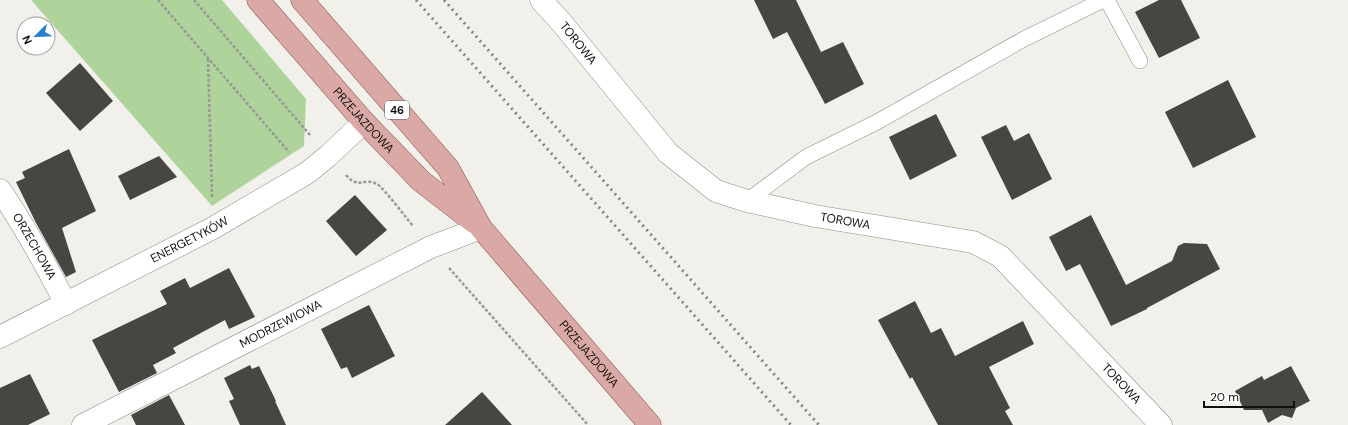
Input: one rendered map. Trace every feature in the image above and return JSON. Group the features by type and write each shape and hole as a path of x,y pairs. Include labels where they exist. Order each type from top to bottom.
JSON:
{"main road":[{"name":"PRZEJAZDOWA","path":"258,0 364,122 421,181 481,228 650,425"},
{"name":"PRZEJAZDOWA","path":"302,0 448,168 481,228"}],"street":[{"name":"TOROWA","path":"541,0 585,51 668,154 716,191 747,201 815,216 973,242 1000,256 1161,425"},
{"name":"ENERGETYKÓW","path":"0,337 213,228 307,172 328,156 364,122"},
{"name":"ORZECHOWA","path":"0,190 40,254 66,304"},
{"name":"MODRZEWIOWA","path":"83,425 431,247 481,228"}],"lane":[{"path":"747,201 806,156 876,122 1022,40 1103,0"},
{"path":"1107,0 1140,61"}],"path":[{"path":"158,0 307,172"},
{"path":"194,0 328,156"},
{"path":"208,59 213,228"},
{"path":"348,177 350,180 359,184 369,181 378,184 431,247 588,425"}],"green space":[{"path":"31,0 222,0 306,99 304,146 212,206 56,28 56,16 45,16"}],"building":[{"path":"754,0 796,0 821,52 843,42 864,84 825,104 787,32 773,39"},
{"path":"1159,0 1181,0 1200,38 1159,58 1135,12"},
{"path":"80,63 113,101 80,131 46,93"},
{"path":"1228,80 1256,137 1193,168 1165,112"},
{"path":"936,114 957,156 910,180 889,137"},
{"path":"1006,125 1014,141 1029,133 1052,179 1012,200 981,137"},
{"path":"69,149 96,211 62,228 76,272 66,277 36,223 16,182 25,178 22,172"},
{"path":"159,156 177,177 130,200 118,176"},
{"path":"355,195 387,230 356,256 326,221"},
{"path":"1091,215 1126,285 1172,261 1178,246 1184,243 1207,244 1220,269 1147,309 1111,326 1080,264 1066,271 1049,237"},
{"path":"229,268 255,317 229,329 225,320 173,348 176,353 153,365 157,373 119,392 92,340 167,304 160,291 185,278 190,288"},
{"path":"915,301 931,333 941,328 955,356 1023,321 1034,344 989,367 1010,408 1005,411 1013,425 938,425 912,377 910,379 878,320"},
{"path":"369,305 395,356 352,378 347,367 341,369 321,329"},
{"path":"250,365 252,369 259,366 286,425 240,425 229,401 234,399 224,378"},
{"path":"1291,366 1310,401 1296,408 1292,418 1282,415 1268,423 1262,410 1244,410 1235,391 1262,376 1264,380"},
{"path":"30,374 50,414 28,425 0,425 0,388"},
{"path":"482,392 512,425 445,425"},
{"path":"169,395 185,425 136,425 131,415"}],"railway":[{"path":"416,0 791,425"},
{"path":"444,0 819,425"}]}
